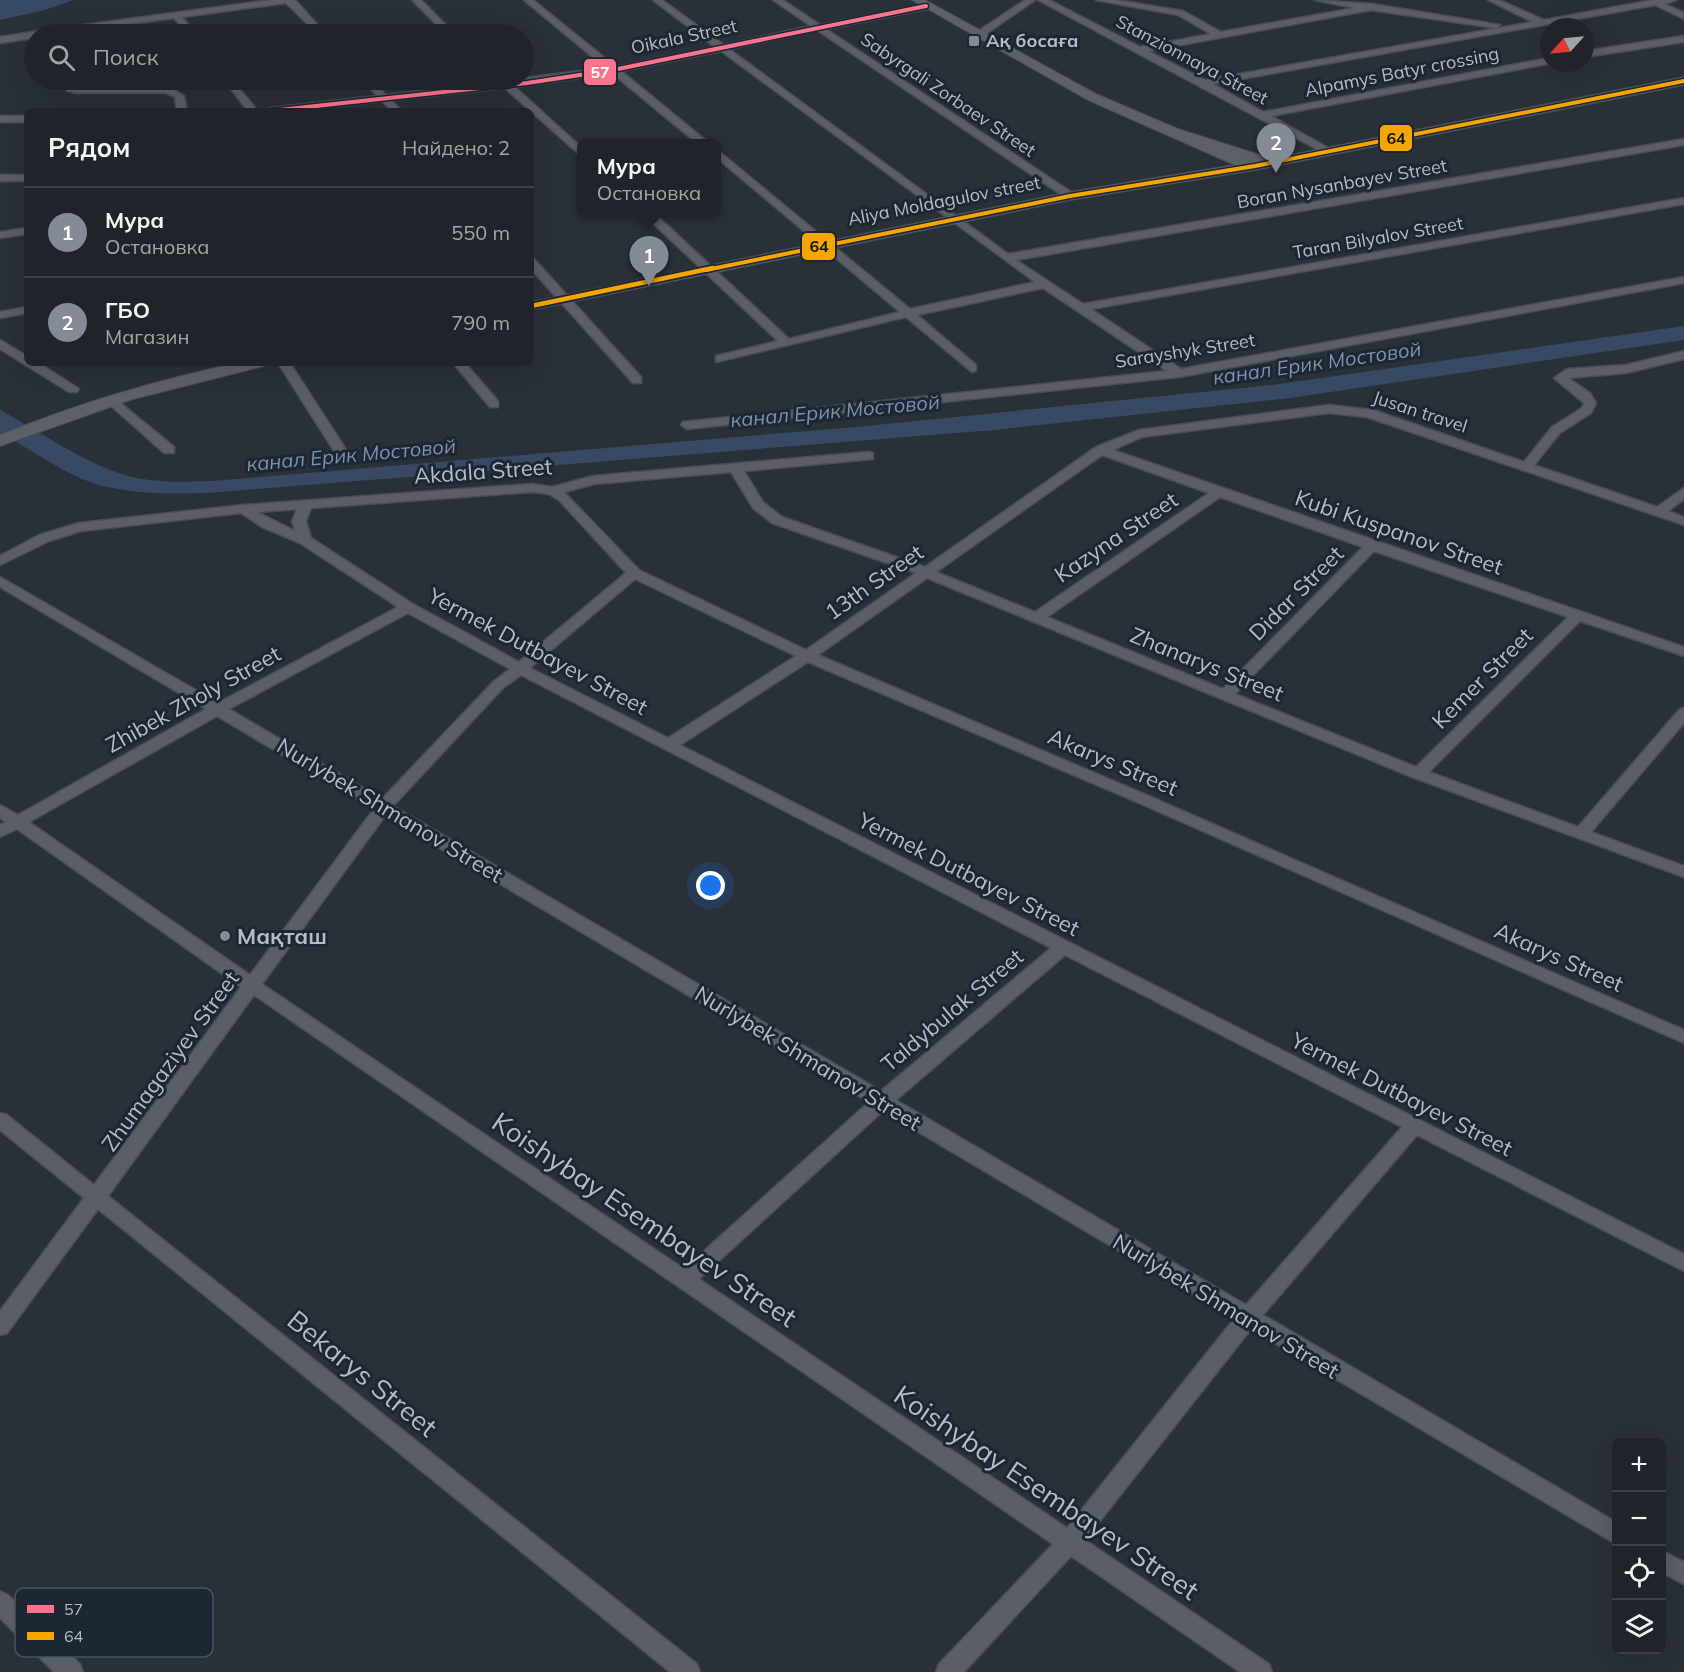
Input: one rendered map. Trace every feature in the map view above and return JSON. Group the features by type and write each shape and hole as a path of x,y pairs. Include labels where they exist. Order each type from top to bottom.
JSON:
{"main road":[{"path":"921,3 980,33 1092,97 1174,132 1255,162"},
{"name":"Aliya Moldagulov street","path":"1189,176 1237,162 1255,162 1311,154 1684,81"},
{"path":"1218,148 1280,155"},
{"path":"1218,148 1237,162"},
{"path":"1189,176 1220,161 1218,148"},
{"name":"Aliya Moldagulov street","path":"534,305 953,219 1189,176 1280,155 1311,154"},
{"path":"0,441 31,428 113,401 245,366"}],"street":[{"path":"113,24 289,0 312,24"},
{"path":"416,0 441,24"},
{"path":"528,0 699,139"},
{"path":"657,0 1006,258 1179,373"},
{"name":"Sabyrgali Zorbaev Street","path":"777,0 1070,196"},
{"path":"980,33 1031,0"},
{"name":"Stanzionnaya Street","path":"1041,0 1204,83 1326,151"},
{"path":"1100,0 1180,13 1220,35"},
{"path":"1319,0 1512,27"},
{"path":"1492,0 1540,22"},
{"path":"1563,18 1654,1 1672,0"},
{"path":"1654,1 1684,16"},
{"name":"Oikala Street","path":"534,78 613,69 921,3"},
{"path":"1138,50 1372,7"},
{"path":"176,15 184,24"},
{"path":"1204,83 1540,22"},
{"path":"0,40 24,37"},
{"path":"1594,52 1684,39"},
{"path":"1594,45 1606,50"},
{"name":"Alpamys Batyr crossing","path":"1262,115 1540,63"},
{"path":"77,90 168,90 179,96 181,108"},
{"path":"236,90 251,108"},
{"path":"378,90 394,108"},
{"name":"Oikala Street","path":"295,108 441,90"},
{"path":"513,90 532,108"},
{"path":"534,110 577,149"},
{"path":"0,119 24,118"},
{"name":"Boran Nysanbayev Street","path":"1006,258 1684,142"},
{"path":"721,156 828,244 972,368"},
{"path":"0,178 24,178"},
{"name":"Taran Bilyalov Street","path":"1078,308 1684,201"},
{"path":"650,217 786,342"},
{"path":"0,235 24,231"},
{"path":"534,265 638,380"},
{"name":"Sarayshyk Street","path":"687,425 1179,373 1684,280"},
{"path":"720,359 1044,284"},
{"path":"0,315 24,311"},
{"path":"0,344 24,359"},
{"path":"1526,467 1556,430 1587,410 1590,403 1586,396 1560,378 1567,374 1636,367 1684,355"},
{"path":"36,366 73,389"},
{"path":"286,366 340,451"},
{"path":"462,366 494,404"},
{"path":"113,401 169,450"},
{"name":"Jusan travel","path":"1101,450 1139,434 1318,411 1350,410 1369,413 1684,521"},
{"name":"Kubi Kuspanov Street","path":"1101,450 1372,546 1684,652"},
{"name":"13th Street","path":"669,745 807,656 1101,450"},
{"name":"Akdala Street","path":"0,561 44,538 79,527 306,504 531,488 552,491 593,480 868,456"},
{"name":"Zhanarys Street","path":"736,469 758,505 777,520 925,572 1418,774 1684,872"},
{"name":"Akarys Street","path":"552,491 564,497 634,573 807,656 1155,805 1684,1037"},
{"name":"Kazyna Street","path":"1035,618 1220,491"},
{"path":"1659,512 1684,492"},
{"path":"305,540 299,521 306,504"},
{"name":"Yermek Dutbayev Street","path":"243,509 267,524 305,540 408,607 520,669 1684,1263"},
{"name":"Didar Street","path":"1224,696 1372,546"},
{"name":"Zhumagaziyev Street","path":"0,1327 384,806 498,685 634,573"},
{"name":"Nurlybek Shmanov Street","path":"0,581 1612,1531"},
{"name":"Zhibek Zholy Street","path":"0,832 219,708 408,607"},
{"name":"Kemer Street","path":"1418,774 1578,615"},
{"path":"1581,834 1684,713"},
{"name":"Koishybay Esembayev Street","path":"0,810 253,986 1260,1672"},
{"name":"Taldybulak Street","path":"685,1280 881,1101 1063,947"},
{"name":"Bekarys Street","path":"0,1120 688,1672"},
{"path":"948,1672 1070,1542 1247,1318 1414,1126"},
{"path":"1666,1563 1684,1574"},
{"path":"0,1602 15,1617"},
{"path":"56,1657 71,1672"}],"water":[{"path":"0,0 73,0 45,10 0,20"},
{"name":"канал Ерик Мостовой","path":"1684,326 1684,340 1290,398 994,430 207,493 143,492 95,484 60,468 0,433 0,410 79,455 128,476 159,481 211,481 856,427 1272,385"}],"transit line":[{"name":"57","path":"534,82 691,55 926,6"},
{"name":"64","path":"534,305 1070,196 1255,166 1684,81"},
{"name":"57","path":"296,108 460,90"}],"place":[{"name":"Ақ босаға","path":"974,41"},
{"name":"ГБО","path":"1276,173"},
{"name":"Мура","path":"649,286"},
{"name":"Мақташ","path":"225,936"}]}
